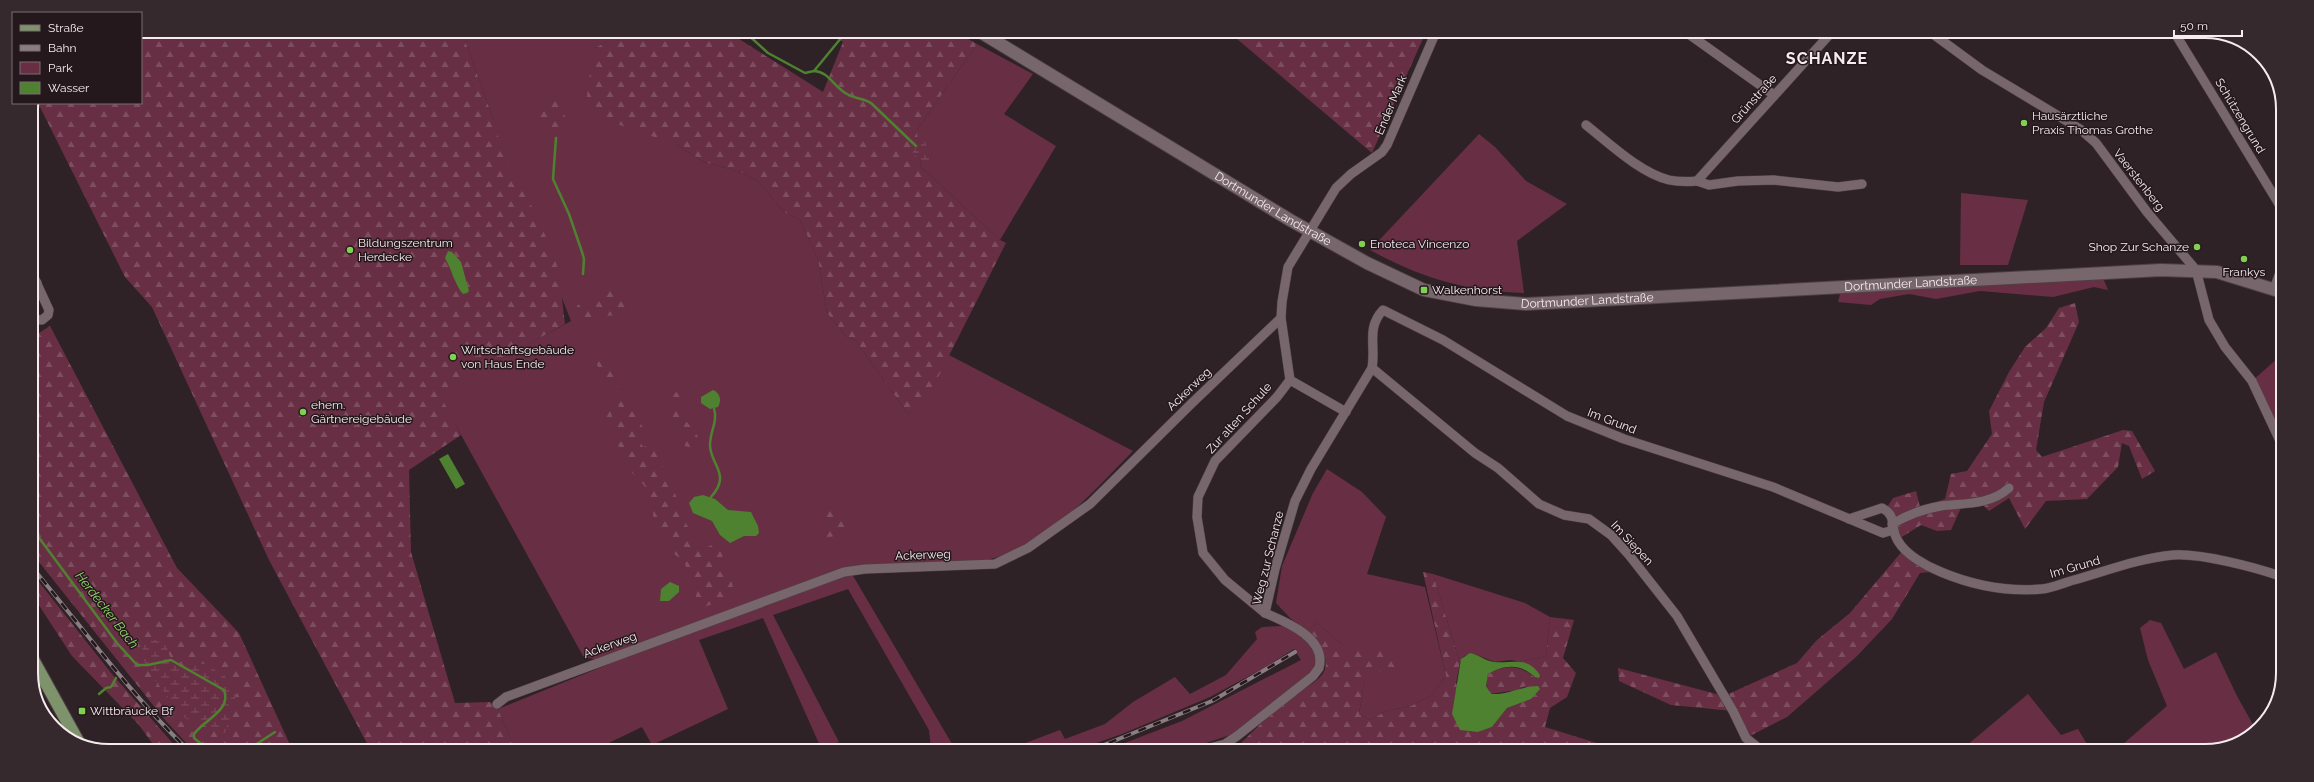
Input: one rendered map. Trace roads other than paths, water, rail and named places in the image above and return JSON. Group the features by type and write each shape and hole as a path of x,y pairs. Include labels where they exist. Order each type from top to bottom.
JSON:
{"main road":[{"name":"Dortmunder Landstraße","path":"990,38 1311,232 1367,263 1424,290 1476,300 1526,304 2097,272 2196,270 2237,277 2276,289"},
{"path":"38,669 75,736"}],"street":[{"name":"Ender Mark","path":"1311,232 1336,188 1351,174 1382,152 1387,145 1433,38"},
{"path":"1694,38 1774,95"},
{"name":"Grünstraße","path":"1696,181 1826,38"},
{"name":"Vaerstenberg","path":"1938,38 1982,70 2080,129 2096,143 2147,212 2196,270"},
{"name":"Schützengrund","path":"2178,38 2276,199"},
{"path":"1586,126 1628,158 1652,173 1668,180 1696,181 1710,185 1738,181 1774,180 1838,187 1862,184"},
{"name":"Zur alten Schule","path":"1265,613 1225,580 1203,553 1197,516 1198,497 1215,461 1277,397 1290,380 1281,318 1282,302 1288,267 1311,232"},
{"path":"2196,270 2209,320 2225,347 2252,381 2276,432"},
{"path":"38,285 49,310 48,315 42,320 38,321"},
{"name":"Weg zur Schanze","path":"1225,744 1313,676 1319,668 1319,652 1307,636 1296,628 1265,613 1275,569 1295,501 1311,469 1372,368 1374,358 1372,330 1375,318 1383,310"},
{"name":"Im Grund","path":"1383,310 1443,340 1567,416 1624,439 1773,487 1883,534 1892,527"},
{"name":"Ackerweg","path":"497,704 513,694 844,572 865,569 995,564 1021,551 1090,504 1281,318"},
{"name":"Im Siepen","path":"1372,368 1475,453 1498,468 1539,504 1564,515 1589,519 1610,535 1629,554 1678,616 1733,711 1746,738 1754,744"},
{"name":"Zur alten Schule","path":"1290,380 1346,412"},
{"path":"1892,527 1911,514 1926,510 1978,503 2000,496 2009,488"},
{"name":"Im Grund","path":"1849,519 1882,508 1890,512 1892,516 1892,527 1904,549 1931,567 1970,582 1999,588 2042,589 2135,562 2174,555 2251,566 2276,575"}],"water":[{"path":"448,251 452,252 461,262 469,291 467,293 463,294 460,291 449,267 445,258"},
{"path":"713,390 719,395 720,402 718,407 710,409 701,403 701,397"},
{"path":"448,454 465,484 456,489 439,459"},
{"path":"703,495 715,499 728,510 751,512 758,526 759,533 756,536 744,536 730,543 720,535 712,521 693,513 689,503 694,497"},
{"path":"670,582 679,586 679,592 669,601 660,601 661,589"},
{"path":"1470,653 1494,662 1524,663 1535,669 1540,675 1539,678 1516,667 1502,668 1488,674 1486,686 1491,694 1503,693 1532,686 1538,686 1540,689 1531,699 1507,708 1492,727 1478,732 1460,730 1452,714 1461,659"}],"waterway":[{"path":"752,38 768,53 805,73 814,71 841,38"},
{"path":"814,71 823,74 847,94 871,103 916,146"},
{"path":"556,138 553,179 569,214 582,252 584,259 583,274"},
{"path":"711,497 720,482 720,476 710,445 715,418 714,408"},
{"name":"Herdecker Bach","path":"38,536 117,643 137,665 148,665 171,660 224,690 225,697 221,709 194,734 194,738 201,744"},
{"path":"99,694 106,688 111,687 116,678"},
{"path":"257,744 275,732"}],"railway":[{"path":"38,575 144,704 182,744"},
{"path":"1106,744 1212,701 1295,652"}],"place":[{"name":"Hausärztliche Praxis Thomas Grothe","path":"2024,123"},
{"name":"Enoteca Vincenzo","path":"1362,244"},
{"name":"Shop Zur Schanze","path":"2197,247"},
{"name":"Bildungszentrum Herdecke","path":"350,250"},
{"name":"Frankys","path":"2244,259"},
{"name":"Walkenhorst","path":"1424,290"},
{"name":"Wirtschaftsgebäude von Haus Ende","path":"453,357"},
{"name":"ehem. Gärtnereigebäude","path":"303,412"},
{"name":"Wittbräucke Bf","path":"82,711"}],"district":[{"name":"SCHANZE","path":"1827,58"}]}
